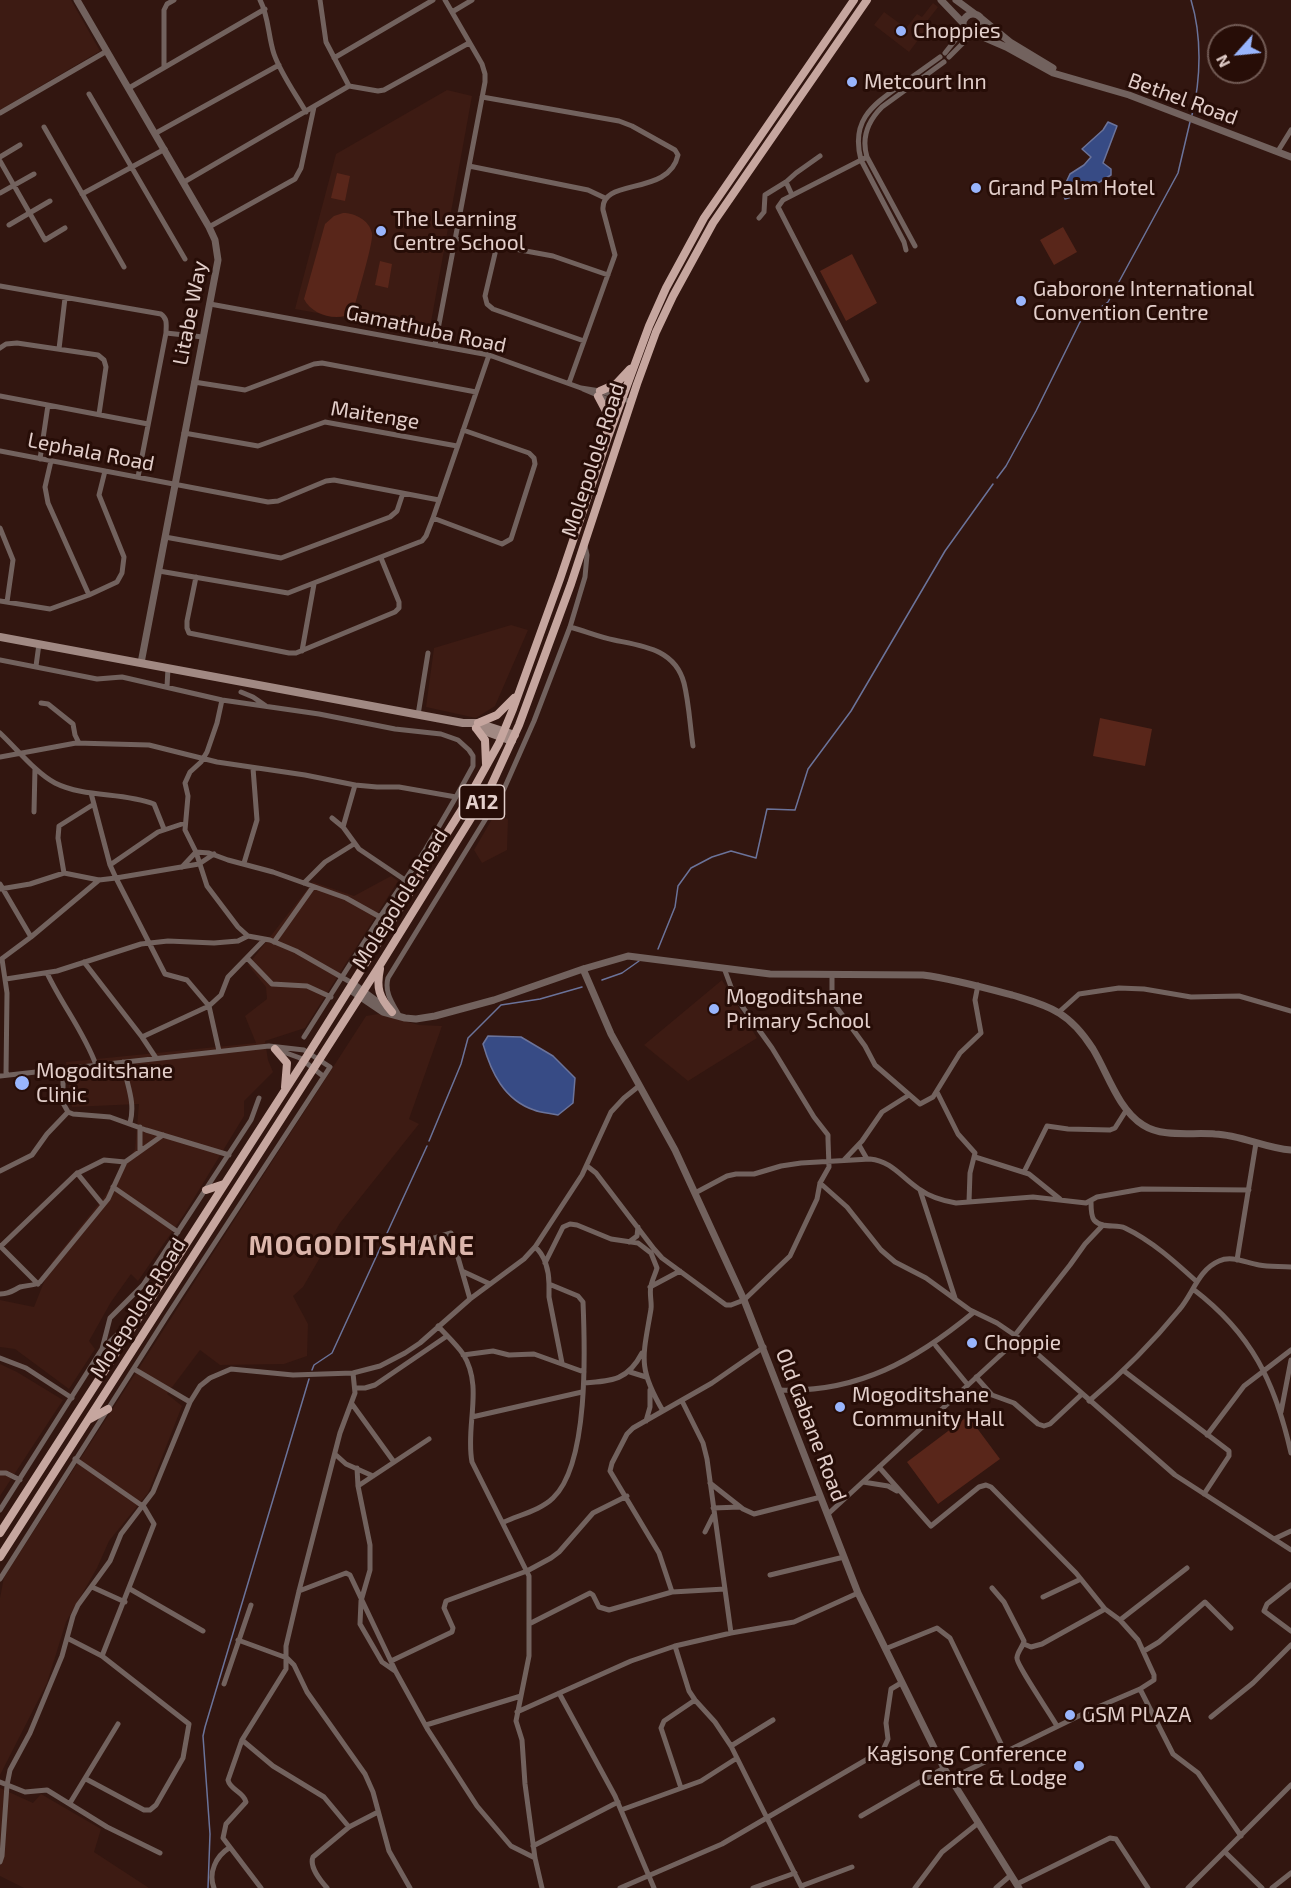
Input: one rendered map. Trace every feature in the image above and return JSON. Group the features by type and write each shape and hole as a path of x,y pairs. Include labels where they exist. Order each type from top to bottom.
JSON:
{"main road":[{"name":"Molepolole Road","path":"0,1533 306,1057 347,983 436,850 486,767 503,734 560,579 633,365 666,288 704,218 854,0"},
{"name":"Molepolole Road","path":"0,1557 381,965 475,814 514,738 585,545 656,332 673,296 713,223 867,0"},
{"path":"608,436 606,411 599,394 616,384 633,365"},
{"path":"0,637 463,723 514,738"},
{"path":"477,726 504,710 518,694"},
{"path":"477,726 485,740 486,767"},
{"path":"424,852 436,850"},
{"path":"381,965 378,991 383,1002 396,1015"},
{"path":"275,1049 285,1059 284,1090"},
{"path":"206,1190 224,1184"},
{"path":"178,1254 197,1236 204,1237"},
{"path":"87,1420 108,1409"}],"street":[{"name":"Litabe Way","path":"77,0 209,227 215,240 218,260 141,663"},
{"path":"164,67 164,10 167,4 174,0"},
{"path":"260,0 265,9 273,52 306,112"},
{"path":"334,58 433,0"},
{"path":"435,345 470,166 485,74 482,64 444,0"},
{"path":"452,12 472,0"},
{"path":"915,246 858,150 859,134 868,111 878,102 983,28 982,20 956,0"},
{"path":"321,1 326,42 349,86"},
{"path":"946,2 964,26 974,34"},
{"path":"129,88 265,9"},
{"path":"944,57 969,15 975,14"},
{"name":"Bethel Road","path":"982,20 1010,42 1062,76"},
{"name":"Bethel Road","path":"974,34 1006,47 1053,73 1129,95 1291,157"},
{"path":"184,182 349,86 384,90 469,42"},
{"path":"0,113 107,51"},
{"path":"156,133 279,65"},
{"path":"89,94 184,260"},
{"path":"482,97 619,121 675,150 678,155 677,161 661,179 613,192 605,198 603,210 615,255 569,383"},
{"path":"209,227 295,179 302,168 314,107"},
{"path":"44,127 124,267"},
{"path":"1278,151 1291,130"},
{"path":"20,145 0,159 14,186 45,240 65,228"},
{"path":"82,194 165,149"},
{"path":"759,218 764,212 765,195 786,183 820,156"},
{"path":"864,158 779,203 779,211 867,380"},
{"path":"864,158 906,250"},
{"path":"470,166 588,190 605,198"},
{"path":"0,194 34,174"},
{"path":"786,183 792,195"},
{"path":"9,225 50,201"},
{"path":"455,238 553,256 608,275"},
{"path":"497,245 485,296 487,304 493,309 584,341"},
{"path":"0,286 161,314 167,320 138,477"},
{"path":"59,349 65,298"},
{"name":"Gamathuba Road","path":"210,304 489,355 631,405"},
{"path":"166,333 203,337"},
{"path":"0,348 6,344 17,343 98,355 104,360 106,367 99,414"},
{"path":"159,571 283,593 293,592 422,541 433,518 489,355"},
{"path":"194,382 245,390 322,363 476,392"},
{"path":"0,396 148,424"},
{"path":"40,459 48,405"},
{"name":"Maitenge","path":"184,433 258,446 325,422 457,446"},
{"path":"433,518 502,544 511,539 535,464 534,458 529,453 463,430"},
{"name":"Lephala Road","path":"0,451 267,502 278,501 326,481 334,480 439,500"},
{"path":"51,461 45,488 46,495 88,595"},
{"path":"0,528 13,560 3,602 50,609 117,582 124,566 122,549 99,495 105,471"},
{"path":"165,537 281,558 390,517 397,512 403,493"},
{"path":"396,1015 386,988 387,978 504,789 534,722 570,627 585,577 587,555 585,545"},
{"path":"196,577 187,621 189,633 289,653 302,651 395,612 399,608 399,602 381,558"},
{"path":"302,651 314,584"},
{"path":"570,627 612,640 648,646 672,660 684,683 693,746"},
{"path":"36,666 39,644"},
{"path":"418,715 428,653"},
{"path":"0,660 97,679 122,677 222,700 319,714 395,729 441,734 458,740 469,750 474,761 473,766 456,797 424,852 380,917 347,983 331,997 304,1037"},
{"path":"167,687 168,669"},
{"path":"241,703 242,682"},
{"path":"242,692 267,707"},
{"path":"222,700 217,723 203,759 190,772 185,783 188,796 186,835 196,852 207,886 238,927 248,936 274,942 300,953 396,1015 416,1019 435,1016 494,1000 628,956 770,974 923,975 978,986 1059,1012 1078,1028 1127,1109 1142,1125 1158,1131 1220,1134 1291,1150"},
{"path":"41,703 48,704 73,724 79,743"},
{"path":"0,733 35,768 54,782 91,792 151,803 156,808 164,829"},
{"path":"0,757 79,743 157,746 203,759 254,768 355,785 377,788 399,787 456,797"},
{"path":"34,812 35,768"},
{"path":"244,863 257,820 254,768"},
{"path":"343,828 355,785"},
{"path":"91,792 110,865 116,878 165,974 187,980 209,1006 219,1051"},
{"path":"64,873 58,826 94,804"},
{"path":"332,818 363,853 405,880"},
{"path":"110,865 147,838 164,829 185,823"},
{"path":"304,883 325,862 354,844"},
{"path":"196,852 244,863 304,883 346,898 380,917"},
{"path":"182,867 196,852"},
{"path":"31,937 1,888 30,884 64,873 99,880 116,878 199,864 214,855"},
{"path":"99,880 1,960 6,979 3,1076 265,1047 293,1048 306,1057 323,1076"},
{"path":"431,884 441,889"},
{"path":"274,942 313,887"},
{"path":"6,979 47,973 132,946 168,941 214,944 238,941 248,936"},
{"path":"142,1037 209,1006 221,995 228,977 264,940"},
{"path":"247,958 272,984 307,986 331,997"},
{"path":"84,962 156,1058"},
{"path":"545,1263 563,1227 570,1224 577,1225 605,1237 638,1243 726,1305 744,1300 790,1256 818,1199 820,1183 829,1167 828,1134 814,1117 772,1048 734,995 724,968"},
{"name":"Old Gabane Road","path":"583,969 611,1034 675,1150 744,1300 858,1593 950,1779 1018,1886"},
{"path":"47,973 55,992 89,1046 96,1065"},
{"path":"832,976 832,994 835,1005 865,1046 879,1070 920,1104 933,1097 960,1053 981,1033 975,1000 978,986"},
{"path":"1059,1012 1079,994 1119,988 1144,989 1191,997 1239,996 1291,1011"},
{"path":"0,1579 214,1243 330,1067 319,1060 265,1047"},
{"path":"123,1062 132,1099 130,1123"},
{"path":"63,1069 63,1102 68,1112 103,1115 229,1155"},
{"path":"0,1862 3,1852 10,1768 30,1733 62,1656 75,1611 110,1561 121,1534 144,1507 153,1492 190,1402 206,1381 231,1369 293,1375 353,1373 388,1362 420,1343 470,1299 520,1263 535,1246 587,1166 611,1112 639,1086"},
{"path":"937,1092 958,1134 973,1150 975,1157 970,1173 969,1202"},
{"path":"843,1160 859,1145 882,1112 909,1095"},
{"path":"102,1349 109,1320 143,1286 251,1120 259,1098"},
{"path":"1024,1172 1047,1126 1110,1130 1115,1128 1127,1109"},
{"path":"0,1171 32,1155 47,1134 68,1112"},
{"path":"140,1127 140,1151"},
{"path":"0,1294 8,1294 21,1287 38,1284 103,1205 125,1162 163,1135"},
{"path":"1237,1260 1256,1143"},
{"path":"859,1145 867,1159"},
{"path":"975,1157 1024,1172 1060,1199"},
{"path":"695,1193 727,1176 754,1174 801,1163 867,1159 878,1160 891,1166 920,1190 945,1201 969,1202 1019,1197 1091,1202 1097,1197 1142,1189 1249,1190"},
{"path":"38,1284 0,1246 77,1173 104,1160 125,1162"},
{"path":"584,1383 609,1381 630,1372 636,1365 643,1351 651,1306 650,1287 657,1268 652,1251 638,1227 596,1173 587,1166"},
{"path":"77,1173 103,1205"},
{"path":"820,1183 847,1207 888,1257 904,1268 926,1278 974,1312 1017,1336 1175,1475 1291,1550"},
{"path":"113,1187 178,1232"},
{"path":"920,1190 955,1298"},
{"path":"1091,1202 1093,1219 1103,1225 1121,1227 1135,1234 1166,1253 1196,1281"},
{"path":"551,1221 563,1227"},
{"path":"828,1514 968,1385 1017,1336 1085,1244 1103,1225"},
{"path":"629,1242 637,1236 638,1227"},
{"path":"401,1248 451,1233 470,1299"},
{"path":"204,1237 214,1243"},
{"path":"535,1246 540,1251 549,1275 549,1297 562,1363"},
{"path":"1089,1401 1124,1371 1181,1308 1196,1281 1211,1265 1220,1260 1237,1260 1261,1266 1291,1267"},
{"path":"462,1271 490,1284"},
{"path":"650,1287 680,1271"},
{"path":"504,1522 549,1502 559,1490 569,1473 579,1431 584,1383 584,1329 581,1298 549,1284"},
{"path":"1193,1289 1215,1306 1238,1329 1263,1371 1288,1425 1291,1453"},
{"path":"780,1390 812,1390 854,1382 889,1369 930,1347 974,1312"},
{"path":"109,1320 112,1329 121,1331"},
{"path":"438,1326 463,1355 473,1386 470,1448 472,1462 504,1522 527,1570 530,1583 529,1656 516,1720 522,1745 533,1846 542,1888"},
{"path":"0,1510 102,1349 121,1331 131,1327"},
{"path":"356,1388 375,1385 447,1336"},
{"path":"420,1343 425,1351"},
{"path":"936,1346 968,1385"},
{"path":"672,1592 659,1553 627,1496 611,1475 611,1467 627,1434 764,1347"},
{"path":"1207,1434 1239,1391 1291,1350"},
{"path":"463,1355 493,1351 509,1354 534,1354 584,1372"},
{"path":"643,1351 646,1377 663,1412"},
{"path":"0,1358 26,1368 72,1398"},
{"path":"1281,1414 1291,1360"},
{"path":"134,1369 190,1402"},
{"path":"1124,1371 1230,1454 1204,1494"},
{"path":"630,1372 646,1377"},
{"path":"260,1888 252,1874 223,1838 226,1824 246,1802 245,1798 228,1781 242,1740 286,1669 286,1646 299,1591 340,1433 356,1388 353,1373"},
{"path":"976,1377 992,1395 1014,1403 1038,1424 1044,1426 1050,1424 1082,1394"},
{"path":"646,1421 650,1389"},
{"path":"472,1417 582,1392"},
{"path":"682,1401 703,1443 707,1459 731,1633"},
{"path":"352,1404 394,1462"},
{"path":"358,1486 429,1439"},
{"path":"336,1455 346,1464 373,1476"},
{"path":"75,1459 144,1507 154,1527 102,1656"},
{"path":"879,1467 931,1527 979,1488 986,1485 991,1487 1081,1579 1105,1609 1120,1620 1141,1643 1154,1675 1154,1680 1140,1689 1057,1726 950,1779"},
{"path":"357,1468 358,1486 370,1545 370,1570 361,1601 361,1626 382,1662 396,1672"},
{"path":"0,1473 6,1473 20,1480"},
{"path":"862,1482 888,1486 901,1493"},
{"path":"710,1483 740,1507 754,1514 821,1497"},
{"path":"391,1661 452,1632 453,1628 444,1608 446,1601 527,1570 555,1555 594,1513 627,1496"},
{"path":"713,1511 740,1507"},
{"path":"705,1532 713,1511"},
{"path":"1274,1539 1291,1531"},
{"path":"770,1575 844,1557"},
{"path":"1120,1620 1187,1568"},
{"path":"299,1591 348,1573 396,1672 479,1810 514,1848 535,1858"},
{"path":"1043,1598 1081,1579"},
{"path":"1291,1585 1264,1607 1267,1614 1291,1631"},
{"path":"92,1587 124,1602"},
{"path":"992,1588 1012,1616 1024,1641 1017,1657 1018,1666 1057,1726"},
{"path":"130,1589 203,1631"},
{"path":"529,1624 590,1593 599,1606 609,1610 672,1592 724,1589"},
{"path":"517,1712 622,1664 675,1646 794,1622 858,1593"},
{"path":"1144,1651 1159,1642 1206,1602 1232,1628"},
{"path":"224,1684 251,1605"},
{"path":"1024,1644 1037,1646 1105,1609"},
{"path":"885,1649 938,1628 944,1632 950,1638 1005,1752"},
{"path":"67,1638 102,1656 187,1720 189,1728 183,1758 156,1806 150,1810 144,1810 86,1779"},
{"path":"238,1640 287,1658 294,1665 307,1692 365,1774 373,1792 388,1851 410,1888"},
{"path":"1211,1717 1253,1683 1291,1645"},
{"path":"675,1646 686,1684 694,1700 715,1722 731,1746 802,1887 852,1867"},
{"path":"620,1888 722,1844 883,1750 888,1739 886,1723 891,1689 901,1683"},
{"path":"1140,1689 1173,1754 1198,1773 1240,1836"},
{"path":"559,1693 618,1802 654,1888"},
{"path":"426,1725 521,1696"},
{"path":"681,1788 661,1728 664,1721 694,1700"},
{"path":"731,1746 773,1720"},
{"path":"70,1803 118,1724"},
{"path":"242,1740 273,1766 324,1797 349,1827"},
{"path":"621,1810 704,1779 737,1758"},
{"path":"861,1816 944,1768"},
{"path":"0,1782 25,1792 47,1790 107,1827 160,1853"},
{"path":"1188,1888 1291,1785"},
{"path":"533,1846 618,1802"},
{"path":"327,1888 312,1867 312,1859 349,1827 378,1812"},
{"path":"915,1888 942,1852 977,1824"},
{"path":"1018,1886 1110,1838 1116,1839 1148,1888"},
{"path":"214,1888 211,1880 212,1872 220,1854 229,1848"},
{"path":"1225,1852 1262,1888"},
{"path":"1272,1888 1291,1872"},
{"path":"753,1888 795,1873"},
{"path":"996,1888 1011,1875"}],"shaded area":[{"path":"0,0 71,0 100,51 0,110"},
{"name":"Choppies","path":"933,3 938,7 928,20 931,23 909,52 874,25 884,12 906,28 917,14 922,17"},
{"name":"The Learning Centre School","path":"447,90 472,96 429,333 295,309 336,154"},
{"path":"337,173 350,176 345,201 331,198"},
{"path":"343,213 352,214 365,221 370,228 372,238 353,312 333,317 319,313 304,299 325,224 334,216"},
{"path":"1063,227 1077,252 1054,265 1040,240"},
{"path":"852,254 877,303 846,321 820,271"},
{"path":"380,261 392,264 388,288 375,285"},
{"path":"511,625 528,630 495,706 476,718 426,707 434,648"},
{"path":"1100,718 1152,729 1145,766 1093,756"},
{"path":"495,814 508,819 507,850 482,863 474,850"},
{"path":"391,876 398,881 305,1028 265,1041 268,1060 273,1072 244,1101 244,1116 185,1213 138,1281 131,1274 111,1302 89,1341 95,1349 69,1389 15,1349 0,1347 0,1300 34,1307 52,1262 104,1197 135,1149 139,1104 72,1107 66,1062 256,1043 245,1016 267,999 266,987 248,965 313,882 354,896"},
{"name":"Mogoditshane Primary School","path":"722,980 757,1038 688,1081 644,1045"},
{"path":"378,1014 419,1025 442,1026 409,1119 419,1124 340,1223 303,1287 293,1296 308,1324 307,1356 284,1364 220,1365 200,1350 167,1394 182,1406 148,1493 109,1541 97,1568 66,1622 47,1683 0,1775 0,1598 4,1577 366,1016"},
{"path":"0,1364 63,1400 0,1496"},
{"path":"968,1416 1000,1459 938,1504 907,1462"},
{"path":"0,1788 33,1803 41,1794 101,1829 94,1852 149,1888 24,1888 0,1876"}],"water":[{"path":"1108,122 1117,126 1103,163 1111,169 1111,175 1078,195 1065,199 1062,191 1070,174 1084,165 1091,157 1082,149 1103,130"},
{"path":"488,1036 521,1037 553,1056 575,1078 573,1103 558,1115 537,1111 514,1099 500,1084 490,1065 483,1044"}],"waterway":[{"path":"1191,0 1199,43 1197,87 1192,115"},
{"path":"997,478 1036,411 1080,322 1108,302 1178,173 1190,122"},
{"path":"658,949 675,907 678,886 691,868 712,857 731,851 756,858 767,809 795,810 808,769 851,711 945,551 993,484"},
{"path":"602,980 622,973 639,961"},
{"path":"429,1141 461,1064 468,1038 501,1005 540,999 582,987"},
{"path":"312,1370 314,1365 332,1353 427,1146"},
{"path":"208,1888 210,1834 203,1736 309,1379"}],"place":[{"name":"Choppies","path":"901,31"},
{"name":"Metcourt Inn","path":"852,82"},
{"name":"Grand Palm Hotel","path":"976,188"},
{"name":"The Learning Centre School","path":"381,231"},
{"name":"Gaborone International Convention Centre","path":"1021,301"},
{"name":"Mogoditshane Primary School","path":"714,1009"},
{"name":"Mogoditshane Clinic","path":"22,1083"},
{"name":"Choppie","path":"972,1343"},
{"name":"Mogoditshane Community Hall","path":"840,1407"},
{"name":"GSM PLAZA","path":"1070,1715"},
{"name":"Kagisong Conference Centre & Lodge","path":"1079,1766"}],"district":[{"name":"MOGODITSHANE","path":"362,1246"}]}
